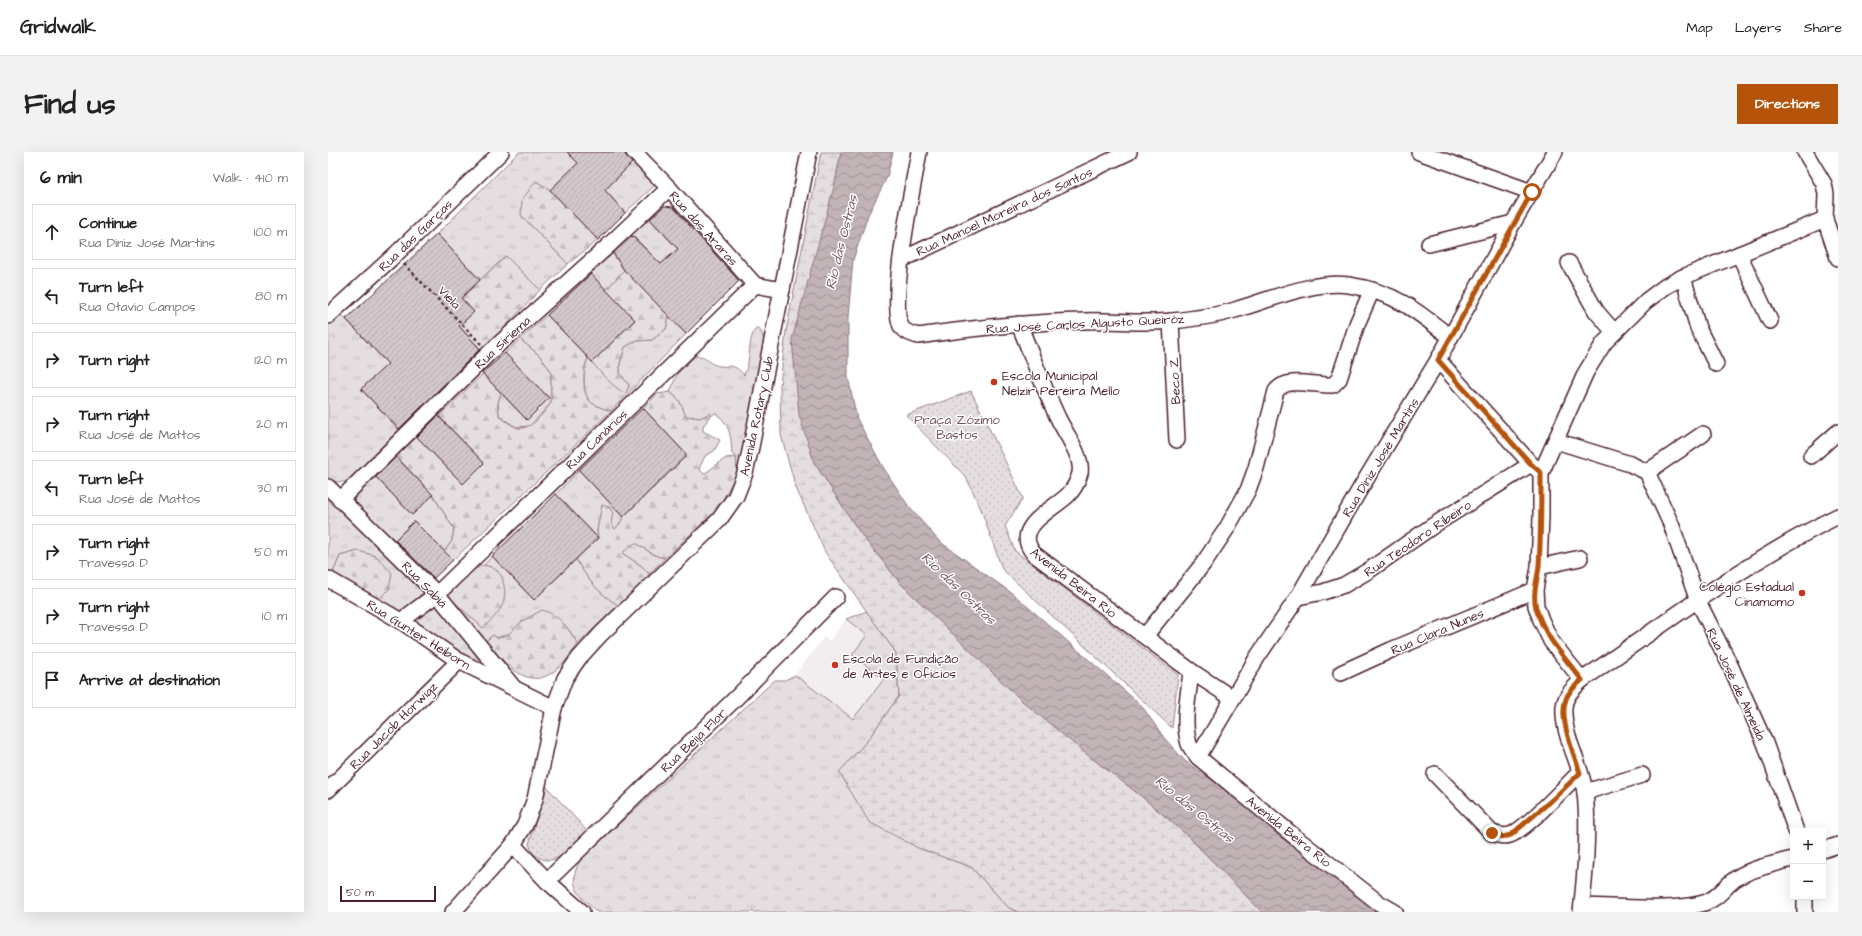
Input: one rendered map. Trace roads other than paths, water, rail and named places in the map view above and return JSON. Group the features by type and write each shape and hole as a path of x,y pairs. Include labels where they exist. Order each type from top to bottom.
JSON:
{"street":[{"name":"Rua das Garças","path":"328,316 396,254 501,152"},
{"name":"Rua das Araras","path":"634,152 669,188 755,285"},
{"name":"Avenida Rotary Club","path":"453,912 513,845 525,825 535,799 554,708 565,678 579,658 719,520 736,496 745,473 809,152"},
{"path":"901,260 919,152"},
{"name":"Rua Manoel Moreira dos Santos","path":"901,260 1129,152"},
{"path":"1418,152 1532,192"},
{"name":"Rua Diniz José Martins","path":"1198,757 1258,656 1298,597 1438,360 1513,223 1555,152"},
{"path":"1805,152 1824,184 1826,194 1825,219 1838,258"},
{"name":"Rua Siriema","path":"340,500 489,353 608,246 669,188"},
{"path":"1536,468 1556,441 1586,372 1604,342 1651,297 1666,286 1683,277 1825,219"},
{"path":"1430,244 1513,223"},
{"path":"1739,254 1770,322"},
{"name":"Rua José Carlos Algusto Queiróz","path":"901,260 898,289 899,321 908,333 918,336 1019,324 1086,320 1171,321 1232,311 1304,289 1326,285 1349,285 1391,296 1410,306 1450,337"},
{"path":"1568,263 1596,311 1614,332"},
{"path":"1683,277 1698,328 1716,364"},
{"path":"755,285 782,290"},
{"name":"Rua Canários","path":"401,621 437,594 755,285"},
{"path":"1145,636 1203,564 1227,528 1248,490 1256,468 1276,391 1280,386 1288,383 1319,386 1333,385 1339,379 1357,324 1372,290"},
{"name":"Beco Z","path":"1171,321 1177,440"},
{"name":"Avenida Beira Rio","path":"1019,324 1059,420 1072,444 1078,460 1080,471 1077,482 1068,495 1033,524 1027,538 1027,546 1034,554 1191,671 1232,698"},
{"path":"1438,360 1536,468 1541,517 1539,567 1535,590 1536,606 1548,634 1582,680"},
{"path":"1811,456 1838,432"},
{"path":"1556,441 1630,464 1647,472 1703,434"},
{"name":"Rua Teodoro Ribeiro","path":"1298,597 1323,592 1344,585 1368,571 1434,525 1536,468"},
{"name":"Rua José de Almeida","path":"1647,472 1671,524 1698,601 1730,665 1765,743 1795,828"},
{"name":"Rua Sabiá","path":"328,487 437,594 514,688"},
{"path":"1790,860 1762,868 1736,878 1726,886 1719,895 1704,903 1678,908 1581,909 1586,828 1585,792 1566,729 1564,709 1566,699 1582,680 1748,567 1810,530 1838,516"},
{"path":"1539,567 1580,558"},
{"name":"Rua Gunter Heiborn","path":"328,579 401,621 458,661 554,708"},
{"name":"Rua Clara Nunes","path":"1341,673 1391,650 1535,590"},
{"name":"Rua Beija Flor","path":"547,881 737,697 836,597"},
{"name":"Rua Jacob Horwigz","path":"328,790 458,661"},
{"name":"Avenida Beira Rio","path":"1191,671 1186,716 1187,734 1190,746 1198,757 1379,903 1395,912"},
{"path":"1435,774 1492,833 1503,837 1511,835 1528,822 1580,773"},
{"path":"1585,792 1642,775"},
{"path":"513,845 547,881 582,912"},
{"path":"1826,849 1838,845"},
{"path":"1805,900 1805,912"}],"water":[{"name":"Rio das Ostras","path":"841,152 893,152 887,177 868,215 853,260 848,317 848,377 857,419 883,467 909,507 939,541 1013,594 1141,705 1165,739 1185,761 1218,784 1302,853 1349,889 1370,902 1379,912 1262,912 1187,835 1141,796 1022,701 901,584 860,533 814,462 799,415 792,339 835,183"}],"place":[{"name":"Escola Municipal Nelzir Pereira Mello","path":"994,382"},
{"name":"Colégio Estadual Cinamomo","path":"1802,593"},
{"name":"Escola de Fundição de Artes e Ofícios","path":"835,665"}],"park label":[{"name":"Praça Zózimo Bastos","path":"957,426"}]}
